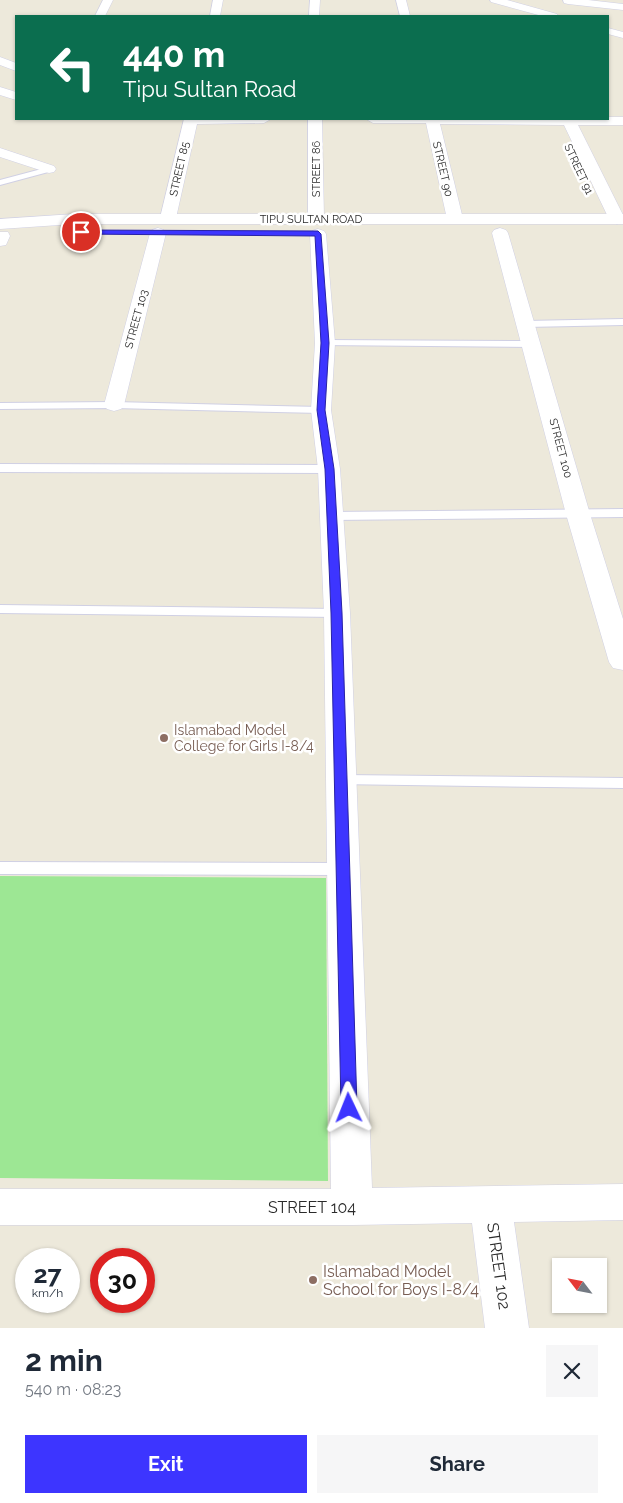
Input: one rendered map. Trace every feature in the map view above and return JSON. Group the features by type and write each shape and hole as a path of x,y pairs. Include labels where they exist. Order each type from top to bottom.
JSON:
{"street":[{"path":"100,15 108,0"},
{"path":"215,15 218,0"},
{"path":"314,15 315,0"},
{"path":"401,0 405,15"},
{"path":"568,0 623,7"},
{"path":"568,0 599,15"},
{"path":"497,1 549,15"},
{"path":"497,1 506,15"},
{"path":"512,5 517,15"},
{"path":"609,31 623,34"},
{"path":"0,61 15,68"},
{"path":"0,74 15,69"},
{"path":"0,90 15,96"},
{"name":"STREET 85","path":"163,226 191,120"},
{"name":"STREET 86","path":"315,120 317,226"},
{"name":"STREET 90","path":"432,120 455,219"},
{"path":"562,120 623,121"},
{"name":"STREET 91","path":"562,120 616,223"},
{"path":"0,152 49,169"},
{"name":"TIPU SULTAN ROAD","path":"317,226 455,219 554,226 616,223"},
{"name":"TIPU SULTAN ROAD","path":"1,234 163,226 317,226 500,234 554,226 616,223"},
{"name":"STREET 103","path":"114,405 163,226"},
{"path":"317,226 325,343 321,410 329,469 337,613 352,1208"},
{"name":"STREET 100","path":"500,234 530,334 578,514 623,662"},
{"name":"STREET 104","path":"0,1206 352,1208 623,1202"},
{"name":"STREET 102","path":"491,1205 507,1328"}],"lane":[{"path":"0,183 49,169"},
{"path":"325,343 530,334 623,322"},
{"path":"0,406 114,405 321,410"},
{"path":"0,468 329,469"},
{"path":"331,516 623,513"},
{"path":"0,609 337,613"},
{"path":"342,780 623,783"},
{"path":"0,868 342,869"}],"green space":[{"path":"0,876 326,878 328,1181 0,1178"}],"place":[{"name":"Islamabad Model College for Girls I-8/4","path":"164,738"},
{"name":"Islamabad Model School for Boys I-8/4","path":"313,1280"}],"route":[{"path":"81,232 318,234 325,343 321,410 329,469 337,613 349,1108"}]}
